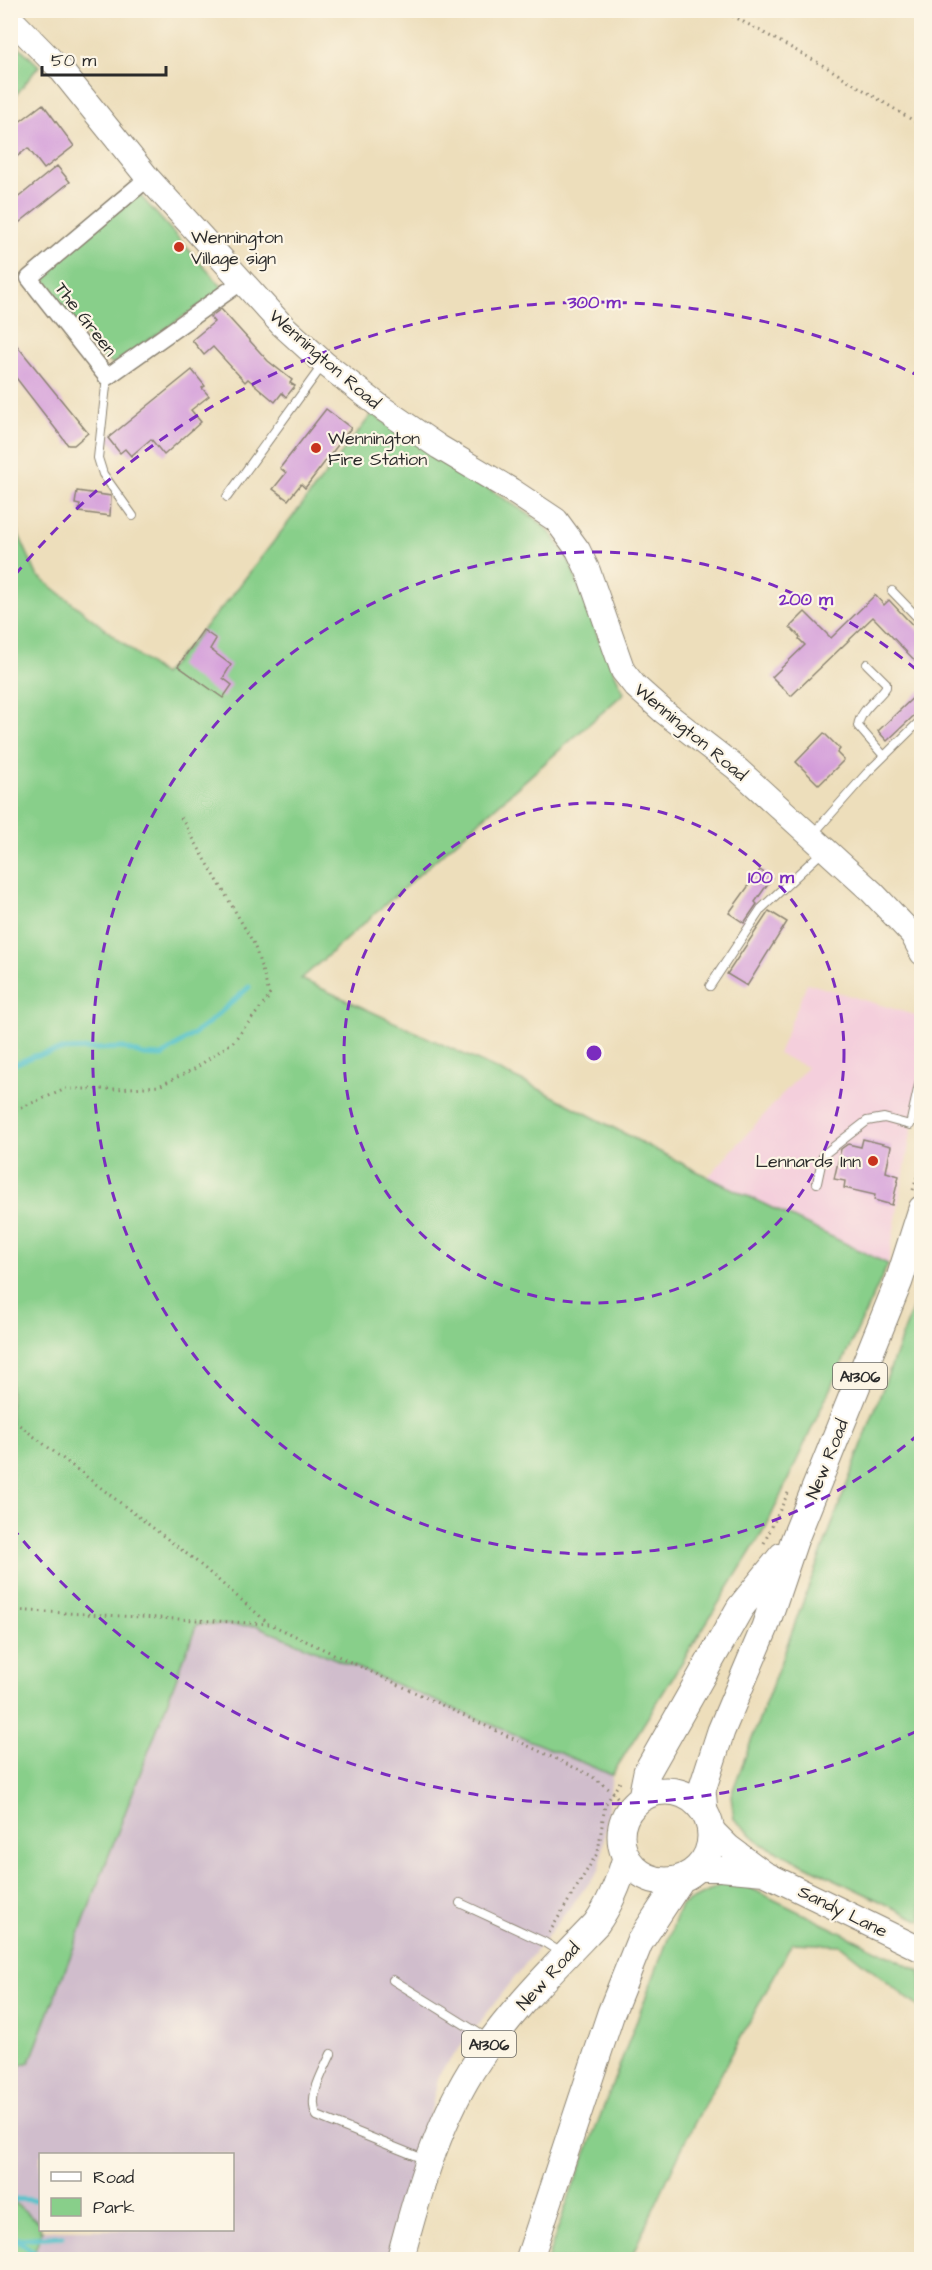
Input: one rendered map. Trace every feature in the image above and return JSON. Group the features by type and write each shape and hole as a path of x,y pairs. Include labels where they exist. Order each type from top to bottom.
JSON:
{"main road":[{"name":"Wennington Road","path":"10,18 61,70 148,178 281,324 324,363 382,408 439,447 556,520 578,550 623,671 664,712 735,767 892,912 912,934 921,953"},
{"name":"New Road","path":"707,1820 702,1790 718,1740 765,1627 794,1541 899,1281 917,1200"},
{"name":"New Road","path":"628,1800 648,1773 740,1608 794,1541"},
{"path":"529,2259 611,2013 639,1943 711,1844 707,1820 694,1800 682,1793 669,1790 654,1791 628,1800 620,1834 621,1846 626,1858 636,1870 650,1878 665,1881 689,1874"},
{"name":"Sandy Lane","path":"707,1820 729,1847 764,1873 921,1950"},
{"name":"New Road","path":"400,2259 429,2161 471,2071 491,2041 607,1909 618,1886 626,1858"},
{"name":"Sandy Lane","path":"689,1874 720,1869 764,1873"}],"street":[{"name":"The Green","path":"148,178 29,279 107,377 241,282"}],"lane":[{"path":"227,497 324,363"},
{"path":"107,377 98,458 103,474 133,516"},
{"path":"892,591 921,622"},
{"path":"867,664 886,683 886,687 863,714 858,726 884,756"},
{"path":"710,986 761,909 818,842 884,756 921,718"},
{"path":"817,1183 823,1155 867,1121 884,1118 909,1125 921,1071"},
{"path":"460,1903 544,1942 566,1956"},
{"path":"393,1980 491,2041"},
{"path":"331,2054 313,2098 312,2107 316,2116 429,2161"}],"path":[{"path":"722,10 828,68 921,126"},
{"path":"10,1112 66,1089 159,1086 194,1069 233,1042 270,996 254,944 179,814"},
{"path":"917,1200 921,1160"},
{"path":"10,1418 196,1561 270,1624 590,1775 628,1800"},
{"path":"762,1547 792,1485"},
{"path":"10,1610 270,1624"},
{"path":"623,1778 628,1800"},
{"path":"562,1911 598,1852 605,1805 628,1800"}],"shaded area":[{"path":"807,983 921,1017 921,1077 888,1264 708,1177 807,1067 778,1054"},
{"path":"199,1620 257,1626 612,1775 600,1869 439,2074 399,2259 32,2259 42,2231 234,2231 234,2153 39,2153 39,2222 11,2199 10,2068 30,2061"}],"green space":[{"path":"11,39 39,66 10,101"},
{"path":"137,192 224,289 113,364 104,359 47,288 46,276 52,266"},
{"path":"372,414 536,519 554,537 570,563 598,637 624,693 301,979 539,1089 708,1177 888,1264 766,1527 612,1775 257,1626 197,1624 30,2062 11,2068 10,515 37,575 163,675 230,598"},
{"path":"921,1286 921,1921 762,1844 734,1819 731,1795"},
{"path":"732,1879 921,1972 921,2009 840,1945 792,1943 687,2137 630,2259 547,2260 681,1905"},
{"path":"10,2199 39,2222 39,2231 42,2231 32,2259 11,2259"}],"building":[{"path":"43,104 74,146 44,169 28,148 10,162 10,129"},
{"path":"57,166 70,182 10,230 10,204"},
{"path":"221,309 268,361 292,380 290,383 295,386 286,397 282,393 275,402 248,379 245,382 213,347 204,355 192,340 214,322 210,317"},
{"path":"10,337 88,433 74,445 68,445 10,370"},
{"path":"192,370 205,386 202,388 209,396 191,410 201,422 164,455 151,439 131,456 125,449 120,453 108,438"},
{"name":"Wennington Fire Station","path":"326,409 351,428 305,488 301,484 288,500 273,489 286,473 280,468"},
{"path":"77,491 111,496 110,516 79,512 80,505 75,504"},
{"path":"875,595 884,605 889,600 921,634 921,667 873,617 791,696 772,677 805,645 790,627 805,612 831,638"},
{"path":"203,630 216,639 210,649 231,665 223,678 232,685 223,698 178,666"},
{"path":"921,690 921,709 887,741 878,731"},
{"path":"824,733 840,749 837,753 844,760 819,785 796,762"},
{"path":"760,870 772,878 744,923 729,913"},
{"path":"769,911 787,922 747,986 727,974"},
{"path":"863,1139 891,1146 886,1172 899,1176 892,1205 874,1200 875,1195 844,1188 845,1181 834,1179 841,1149 848,1144 861,1147"}],"waterway":[{"path":"10,1066 34,1056 61,1050 124,1048 143,1055 162,1056 205,1026 249,987"},
{"path":"10,2199 39,2200"},
{"path":"10,2234 44,2260"},
{"path":"17,2239 63,2236"}],"place":[{"name":"Wennington Village sign","path":"179,247"},
{"name":"Wennington Fire Station","path":"316,448"},
{"name":"Lennards Inn","path":"873,1161"}]}
